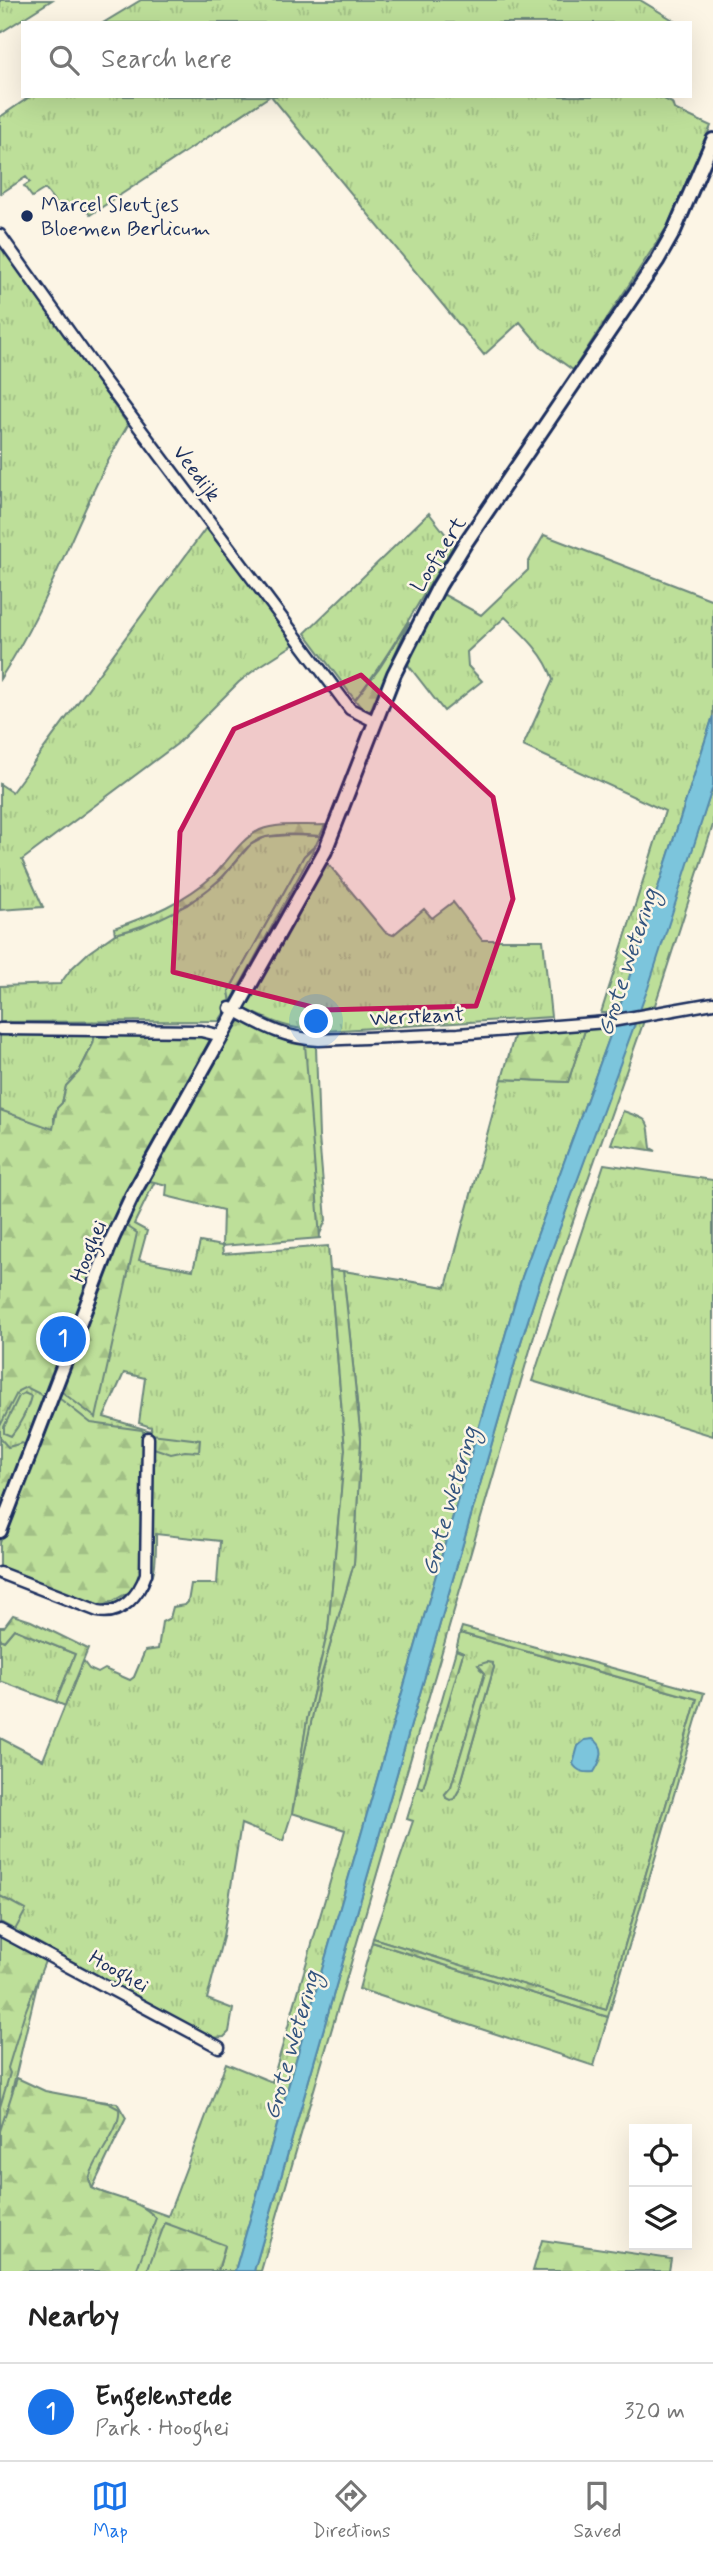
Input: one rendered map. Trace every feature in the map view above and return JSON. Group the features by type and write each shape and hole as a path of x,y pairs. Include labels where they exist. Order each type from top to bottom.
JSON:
{"street":[{"name":"Loofaert","path":"222,1036 233,1010 325,851 374,721 407,645 439,586 657,261 674,231 713,140"},
{"name":"Veedijk","path":"0,235 100,375 350,709 374,721"},
{"name":"Werstkant","path":"233,1010 264,1028 298,1039 319,1040 458,1034 606,1022 713,1003"},
{"path":"0,1029 201,1031 222,1036"},
{"name":"Hooghei","path":"0,1531 112,1238 132,1196 222,1036"},
{"path":"0,1573 98,1611 117,1611 141,1588 146,1574 148,1438"},
{"name":"Hooghei","path":"0,1930 219,2047"}],"highlighted area":[{"path":"361,675 493,797 513,899 476,1006 324,1010 173,972 180,832 234,729"}],"green space":[{"path":"0,0 52,0 0,33"},
{"path":"141,0 640,0 675,21 106,21"},
{"path":"28,98 267,98 90,215 79,201 62,211 45,189 32,197 24,186 30,182 26,177 0,194 0,117"},
{"path":"273,98 662,98 672,103 674,109 711,126 667,227 573,370 541,347 520,322 484,355"},
{"path":"0,244 128,425 95,488 35,617 0,679"},
{"path":"429,513 454,545 394,643 355,700 305,633"},
{"path":"206,528 296,643 239,682 177,744 22,860 43,907 0,910 0,784 12,792"},
{"path":"544,535 713,600 713,716 618,1013 601,1013 665,811 523,746 553,680 539,654 505,617 467,652 468,666 482,681 444,711 409,666 406,658 439,592 481,615 528,570 528,563"},
{"path":"409,622 368,716 355,700"},
{"path":"713,786 713,825 655,1005 638,1011"},
{"path":"284,825 325,825 320,836 279,835 258,840 196,899 157,920 115,934 114,928 167,907 191,893 214,875 241,844 260,830"},
{"path":"320,836 316,845 304,856 229,991 231,1002 219,1021 0,1022 0,986 60,984 88,953 115,934 141,927 187,905 222,878 250,845 265,837"},
{"path":"316,845 231,1002 229,991 304,856"},
{"path":"325,860 385,932 393,935 424,909 432,918 453,902 482,940 543,940 551,1017 325,1031 283,1025 243,1008"},
{"path":"645,1018 542,1309 261,2271 254,2271 521,1342 540,1282 635,1021"},
{"path":"241,1021 305,1044 320,1238 222,1246 223,1210 166,1196 167,1185 146,1180 234,1023"},
{"path":"614,1025 522,1277 235,2271 218,2271 225,2246 215,2271 0,2271 0,1738 43,1760 83,1661 89,1669 98,1673 105,1669 130,1680 134,1677 145,1651 158,1649 162,1622 170,1618 173,1607 188,1602 191,1584 217,1584 220,1541 156,1534 151,1579 119,1612 0,1564 0,1030 96,1030 93,1044 79,1072 66,1086 62,1103 54,1115 54,1122 101,1031 303,1041 316,1047 319,1137 326,1220 319,1236 179,1197 170,1183 157,1177 134,1224 147,1231 139,1260 193,1270 200,1242 222,1246 223,1254 328,1246 345,1449 328,1630 307,1720 296,1791 320,1680 354,1563 361,1440 343,1271 446,1287 502,1079 568,1082 586,1027","holes":["124,1373 145,1378 139,1423 151,1427 151,1431 104,1417","292,1813 345,1830 272,2082 226,2063 168,2216 92,2189 126,2118 117,2103 12,2091 41,1968 20,1933 212,2038 224,2037 229,2032 233,2009 207,1999 223,1937 241,1824 283,1841"]},
{"path":"586,1027 568,1082 502,1079 515,1033"},
{"path":"96,1030 212,1036 120,1209 92,1272 46,1397 26,1387 18,1391 0,1426 0,1110 53,1129 57,1108 62,1103 66,1086 79,1072 93,1044"},
{"path":"623,1111 647,1122 651,1148 656,1151 611,1144"},
{"path":"604,1164 713,1180 713,1436 532,1381"},
{"path":"124,1224 137,1233 96,1418 58,1389"},
{"path":"330,1270 343,1271 361,1440 354,1563 320,1680 292,1813 307,1720 328,1630 345,1449"},
{"path":"24,1393 31,1396 30,1401 11,1436 4,1433 4,1427 19,1396"},
{"path":"55,1395 91,1423 142,1430 144,1433 145,1583 102,1607 0,1570 0,1543"},
{"path":"151,1434 200,1440 199,1452 171,1454 151,1447"},
{"path":"0,1438 8,1447 22,1443 27,1446 0,1520"},
{"path":"13,1615 88,1649 65,1706 56,1702 75,1654 14,1629 4,1641 0,1639 0,1627 4,1627"},
{"path":"462,1627 704,1693 608,2017 372,1942 373,1938 606,2010 697,1699 460,1633"},
{"path":"14,1629 75,1654 56,1702 0,1681 0,1639 4,1641"},
{"path":"460,1633 697,1699 606,2010 373,1938 413,1821 407,1819 417,1786 423,1787 463,1653 456,1650","holes":["492,1663 494,1667 459,1790 454,1799 445,1794 451,1787 485,1673 480,1669"]},
{"path":"456,1650 463,1653 423,1788 417,1786"},
{"path":"487,1662 494,1667 459,1790 454,1799 450,1800 445,1794 451,1787 485,1673 478,1665"},
{"path":"0,1896 26,1910 15,1930 0,1922"},
{"path":"0,1932 47,1956 24,2015 8,2068 10,2073 0,2107"},
{"path":"372,1942 608,2017 594,2066 359,1989"},
{"path":"17,2078 45,2091 108,2103 119,2109 116,2125 89,2179 92,2188 134,2203 156,2218 136,2271 0,2271 0,2131"},
{"path":"165,2223 225,2245 218,2271 147,2271"},
{"path":"542,2240 671,2259 669,2271 533,2271"}],"water":[{"path":"713,716 713,786 648,988 540,1282 521,1342 254,2271 235,2271 522,1277 614,1025"},
{"path":"593,1739 601,1750 594,1772 577,1769 573,1764 578,1746 585,1740"}],"place":[{"name":"Marcel Sleutjes Bloemen Berlicum","path":"27,216"},
{"name":"Engelenstede","path":"63,1339"}],"water label":[{"name":"Grote Wetering","path":"627,962"},
{"name":"Grote Wetering","path":"449,1501"},
{"name":"Grote Wetering","path":"291,2045"}]}
